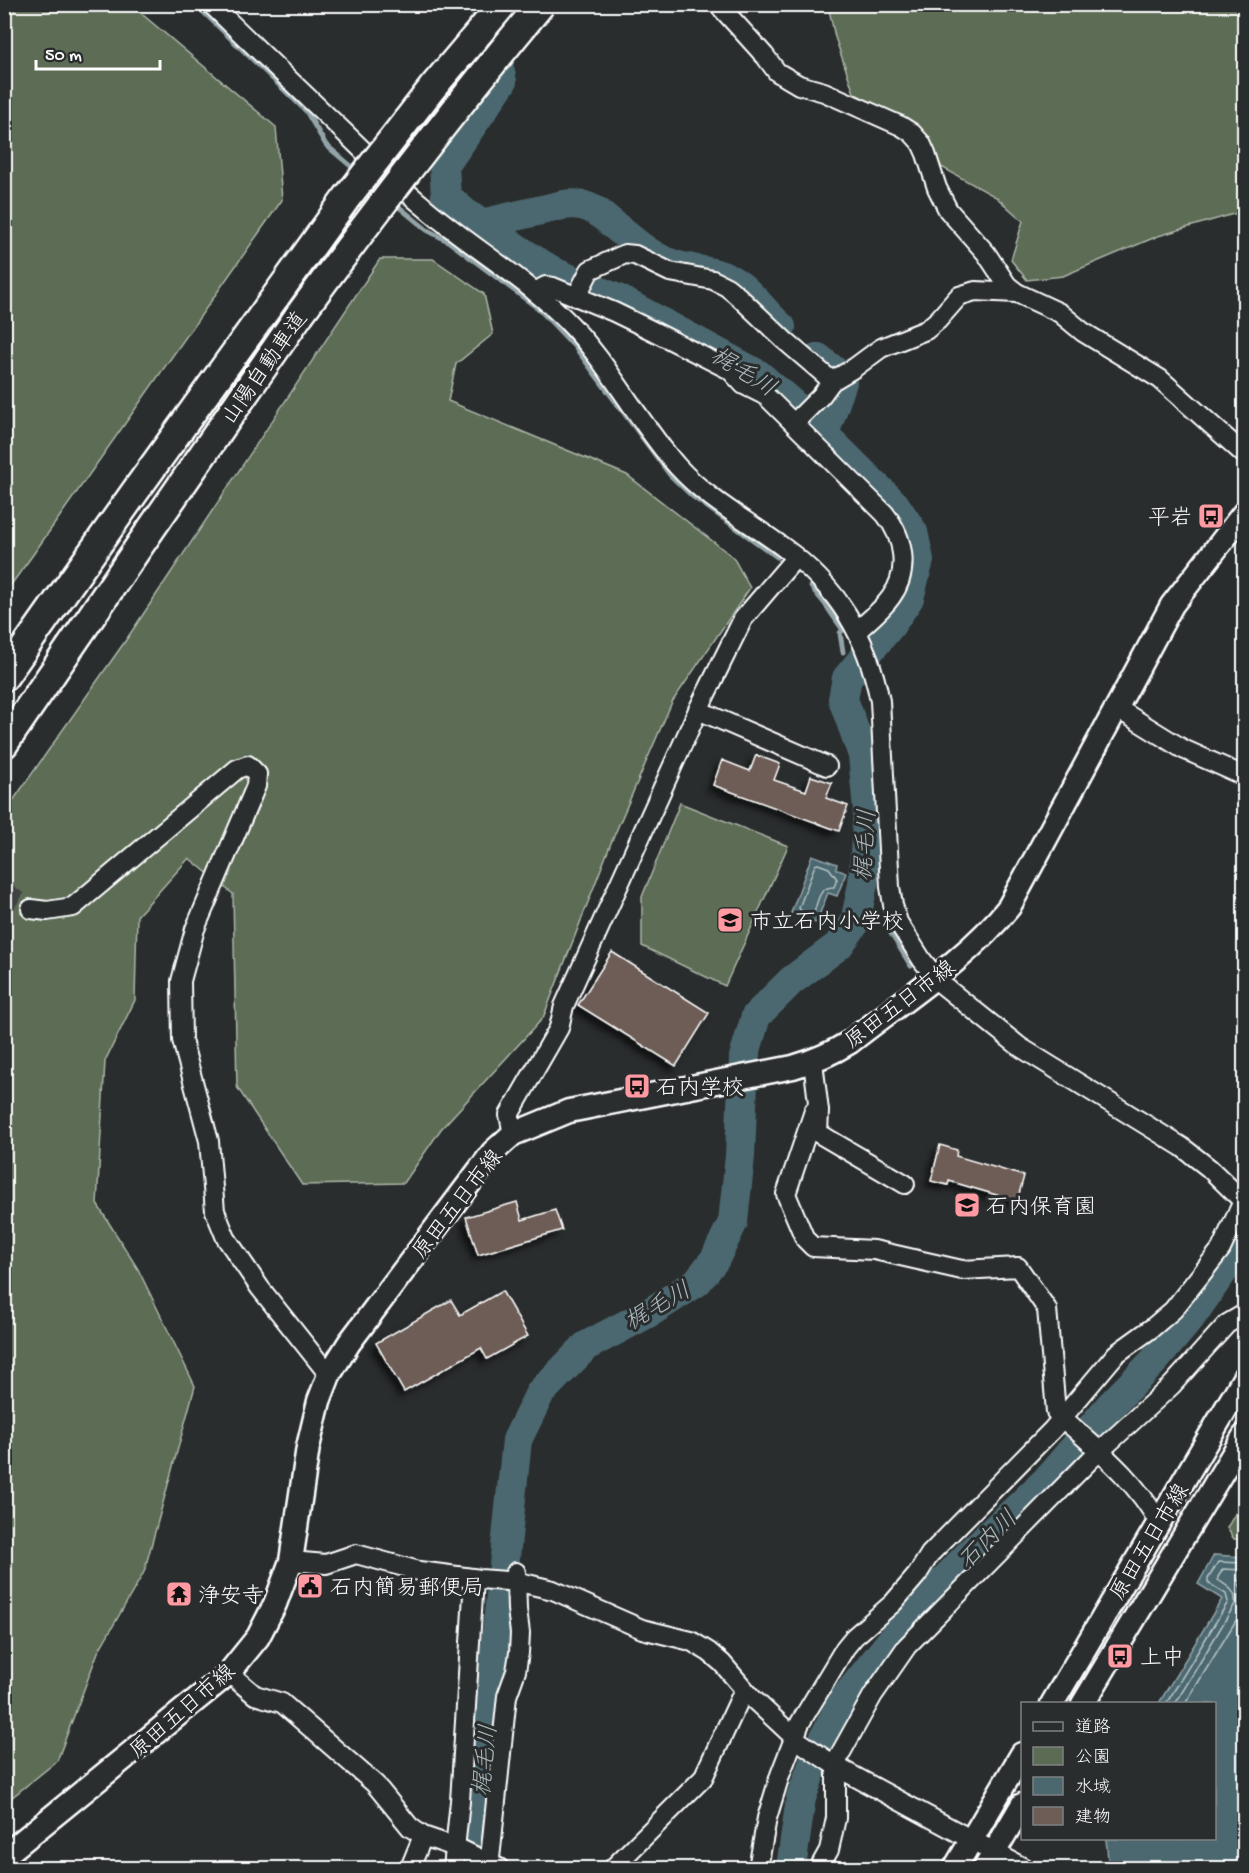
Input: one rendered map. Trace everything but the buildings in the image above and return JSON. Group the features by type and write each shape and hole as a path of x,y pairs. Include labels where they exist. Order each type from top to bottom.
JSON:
{"highway":[{"name":"山陽自動車道","path":"4,677 353,190 433,87 503,4"},
{"name":"山陽自動車道","path":"4,744 300,314 372,216 541,4"}],"main road":[{"name":"原田五日市線","path":"4,1856 229,1673 258,1637 275,1604 291,1561 308,1447 319,1401 329,1374 349,1343 493,1152 513,1134 569,1111 813,1062 850,1042 971,947 995,925 1009,907 1172,605 1245,513"},
{"name":"原田五日市線","path":"1053,1702 1245,1378"},
{"name":"原田五日市線","path":"1084,1702 1245,1436"},
{"path":"955,1869 1021,1757"},
{"path":"990,1860 1021,1808"}],"street":[{"path":"212,4 419,203 535,292 566,319 584,339 678,467 715,500 796,557 835,596 859,633 870,662 880,701 890,887 893,905 898,922 907,938 934,977 1020,1047 1182,1147 1209,1168 1244,1201 1221,1249 1182,1300 1163,1320 1119,1352 1064,1419 930,1554 917,1575 893,1603 849,1642 802,1718 767,1818 758,1869"},
{"path":"718,4 777,72 799,85 824,92 912,133 921,143 937,188 948,210 983,250 1006,285 1017,293 1057,311 1083,332 1160,379 1245,454"},
{"path":"577,294 589,271 620,255 630,254 663,269 713,280 727,287 776,333 836,378"},
{"path":"535,292 546,286 577,294 730,370 744,385 766,396 796,421 885,514 893,523 900,541 903,560 902,574 891,597 859,633"},
{"path":"796,421 836,378 854,369 881,348 926,330 959,296 975,291 1017,293"},
{"path":"513,1134 509,1115 559,1028 564,1006 698,710 743,619 796,557"},
{"path":"1115,707 1183,749 1245,776"},
{"path":"698,710 827,766"},
{"path":"31,909 47,911 73,907 237,770 248,765 257,774 256,786 195,929 181,981 182,1040 209,1141 215,1210 226,1238 260,1288 329,1374"},
{"path":"813,1062 819,1111 818,1133 905,1184"},
{"path":"819,1111 814,1111 786,1194 805,1239 813,1247 874,1250 962,1270 1018,1267 1047,1309 1056,1412 1117,1468 1151,1509 1159,1523"},
{"path":"819,1869 829,1850 836,1818 834,1765 868,1702 907,1646 1098,1450 1172,1385 1227,1324 1245,1314"},
{"path":"291,1561 326,1564 356,1554 419,1571 477,1579 515,1579 553,1590 642,1629 691,1641 722,1663 744,1690 796,1738 834,1765 972,1840 990,1860 1024,1869"},
{"path":"453,1869 477,1579"},
{"path":"229,1673 255,1695 282,1703 375,1784 410,1827 423,1836 456,1848 491,1866 507,1696 516,1671 519,1653 520,1634 515,1579"},
{"path":"613,1869 703,1778 744,1690"},
{"path":"410,1869 423,1836"}],"green space":[{"path":"24,4 131,5 276,127 282,200 5,593 4,16"},
{"path":"828,5 1244,5 1244,38 1238,88 1244,91 1244,214 1237,213 1158,236 1063,276 1027,280 1011,260 1023,221 996,197 936,164 884,110 854,93 835,37"},
{"path":"380,259 433,259 484,294 493,334 456,364 448,401 627,475 733,557 750,588 672,702 611,843 543,1018 441,1129 404,1183 302,1185 237,1087 233,894 189,858 137,916 135,1000 105,1061 97,1204 138,1269 195,1386 144,1572 98,1652 57,1761 5,1803 5,812 126,640"},
{"path":"680,803 788,846 725,986 642,946 642,897"},
{"path":"1244,1498 1244,1540 1234,1539 1227,1528"}],"water":[{"path":"812,855 837,864 836,869 846,873 837,896 828,893 816,923 791,913"},
{"path":"1214,1555 1244,1557 1244,1868 1109,1868 1106,1840 1216,1840 1216,1702 1160,1702 1222,1599 1198,1584"}],"waterway":[{"path":"195,4 306,111 326,145 358,172"},
{"name":"梶毛川","path":"473,1868 517,1440 540,1393 586,1346 652,1311 697,1282 715,1259 733,1222 740,1156 744,1057 756,1016 791,981 839,945 855,923 863,884 868,810 863,755 843,699 847,678 890,626 909,598 919,560 913,532 895,505 795,406 759,375 618,299 556,273 465,213 446,196 444,166 502,82 487,12 482,4"},
{"path":"393,202 427,230 448,241 539,309 575,347 670,475 692,496 777,557"},
{"path":"481,224 563,205 585,206 598,212 640,247 659,258 677,266 716,274 731,280 745,290 781,327"},
{"path":"818,358 839,375 842,382 824,434"},
{"path":"811,587 843,630 840,633 843,652"},
{"path":"887,927 911,966"},
{"name":"石内川","path":"791,1868 801,1798 819,1749 842,1702 913,1614 973,1550 1046,1481 1110,1406 1155,1360 1191,1317 1244,1241"}],"tunnel":[{"path":"4,891 31,909"}],"place":[{"name":"平岩","path":"1211,516"},
{"name":"市立石内小学校","path":"730,920"},
{"name":"石内学校","path":"637,1086"},
{"name":"石内保育園","path":"967,1205"},
{"name":"石内簡易郵便局","path":"310,1586"},
{"name":"浄安寺","path":"179,1594"},
{"name":"上中","path":"1120,1656"}]}
